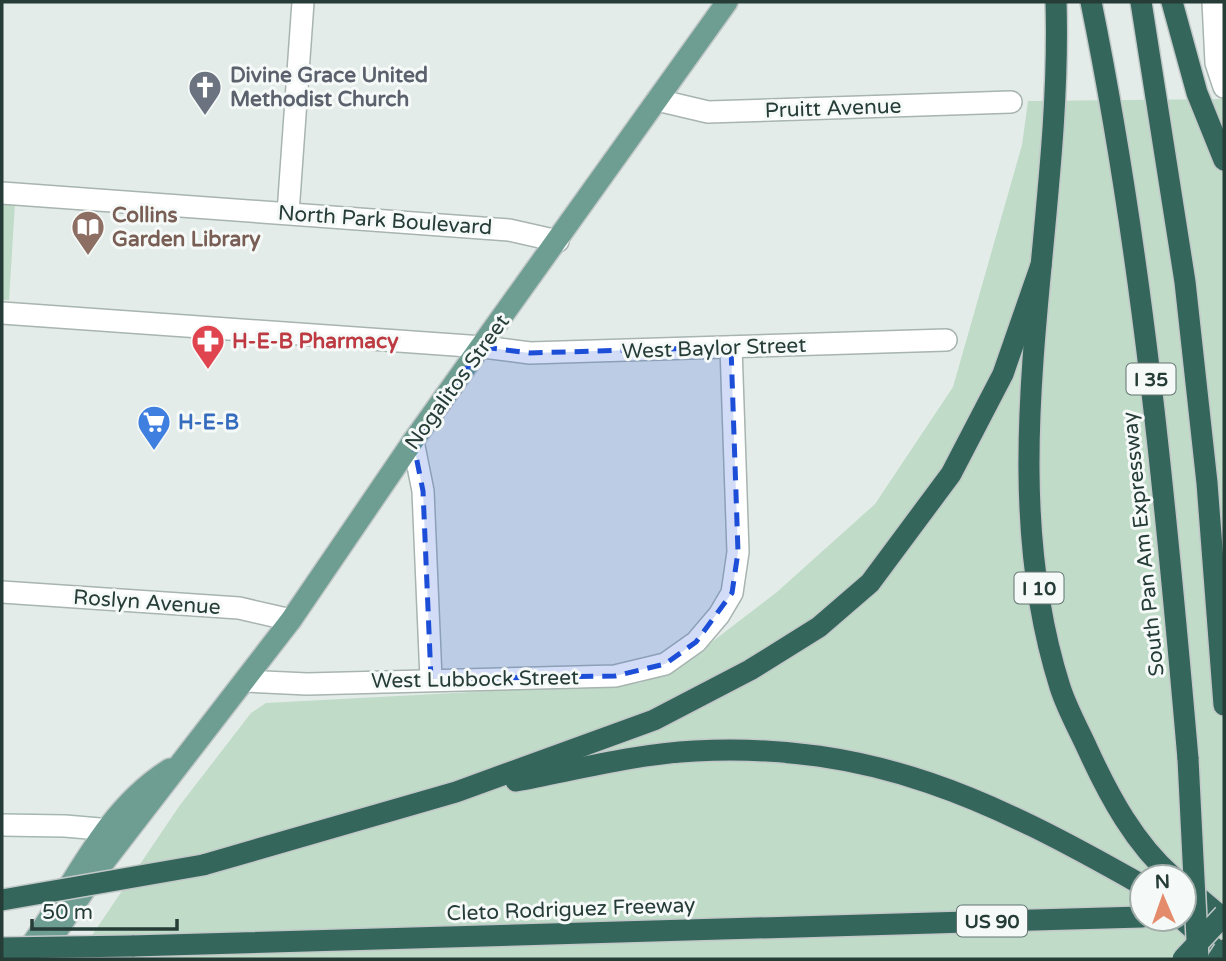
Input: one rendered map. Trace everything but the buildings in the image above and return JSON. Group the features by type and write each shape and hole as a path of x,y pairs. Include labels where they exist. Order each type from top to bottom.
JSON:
{"highway":[{"name":"I 10","path":"1056,2 1057,77 1051,190 1033,345 1029,459 1032,534 1045,626 1061,689 1104,785 1135,834 1161,863"},
{"name":"South Pan Am Expressway","path":"1091,2 1116,123 1166,498 1188,759 1198,959"},
{"name":"I 35","path":"1141,2 1185,282 1207,483 1224,705"},
{"path":"1172,2 1197,93 1224,160"},
{"path":"2,900 203,865 456,792 654,720 750,670 819,627 870,583 926,510 969,444 1003,374 1041,265"},
{"path":"456,792 693,751 784,751 904,773 966,794 1021,818 1128,877"},
{"path":"1198,897 1223,916"},
{"path":"1198,917 1223,916"},
{"path":"1183,959 1223,916"},
{"name":"Cleto Rodriguez Freeway","path":"2,948 1128,917"},
{"path":"1198,932 1224,957"},
{"path":"1218,959 1224,950"}],"main road":[{"name":"Nogalitos Street","path":"38,959 98,870 118,831 120,811 150,782 184,761 291,620 413,441 483,347 727,2"},
{"name":"Nogalitos Street","path":"21,959 118,831"}],"street":[{"path":"288,213 303,2"},
{"path":"1213,2 1216,63 1224,87"},
{"name":"Pruitt Avenue","path":"657,100 708,112 1011,102"},
{"name":"North Park Boulevard","path":"2,193 509,230 558,241"},
{"name":"West Baylor Street","path":"2,313 483,347 530,353 946,340"},
{"name":"West Lubbock Street","path":"245,681 307,684 615,676 664,664 696,642 719,615 732,593 738,552 731,347"},
{"path":"413,441 423,491 431,679"},
{"name":"Roslyn Avenue","path":"2,592 239,608 291,620"},
{"path":"2,825 65,825 118,831"}],"highlighted area":[{"path":"483,347 530,353 731,347 738,552 732,593 696,642 665,664 615,676 431,679 423,491 413,441"}],"green space":[{"path":"1224,99 1224,959 76,959 180,805 251,713 266,703 639,683 665,674 777,592 875,504 953,387 1022,145 1028,101"},
{"path":"2,202 15,203 9,300 2,300"}],"place":[{"name":"Divine Grace United Methodist Church","path":"205,117"},
{"name":"Collins Garden Library","path":"88,257"},
{"name":"H-E-B Pharmacy","path":"208,371"},
{"name":"H-E-B","path":"154,452"}]}
